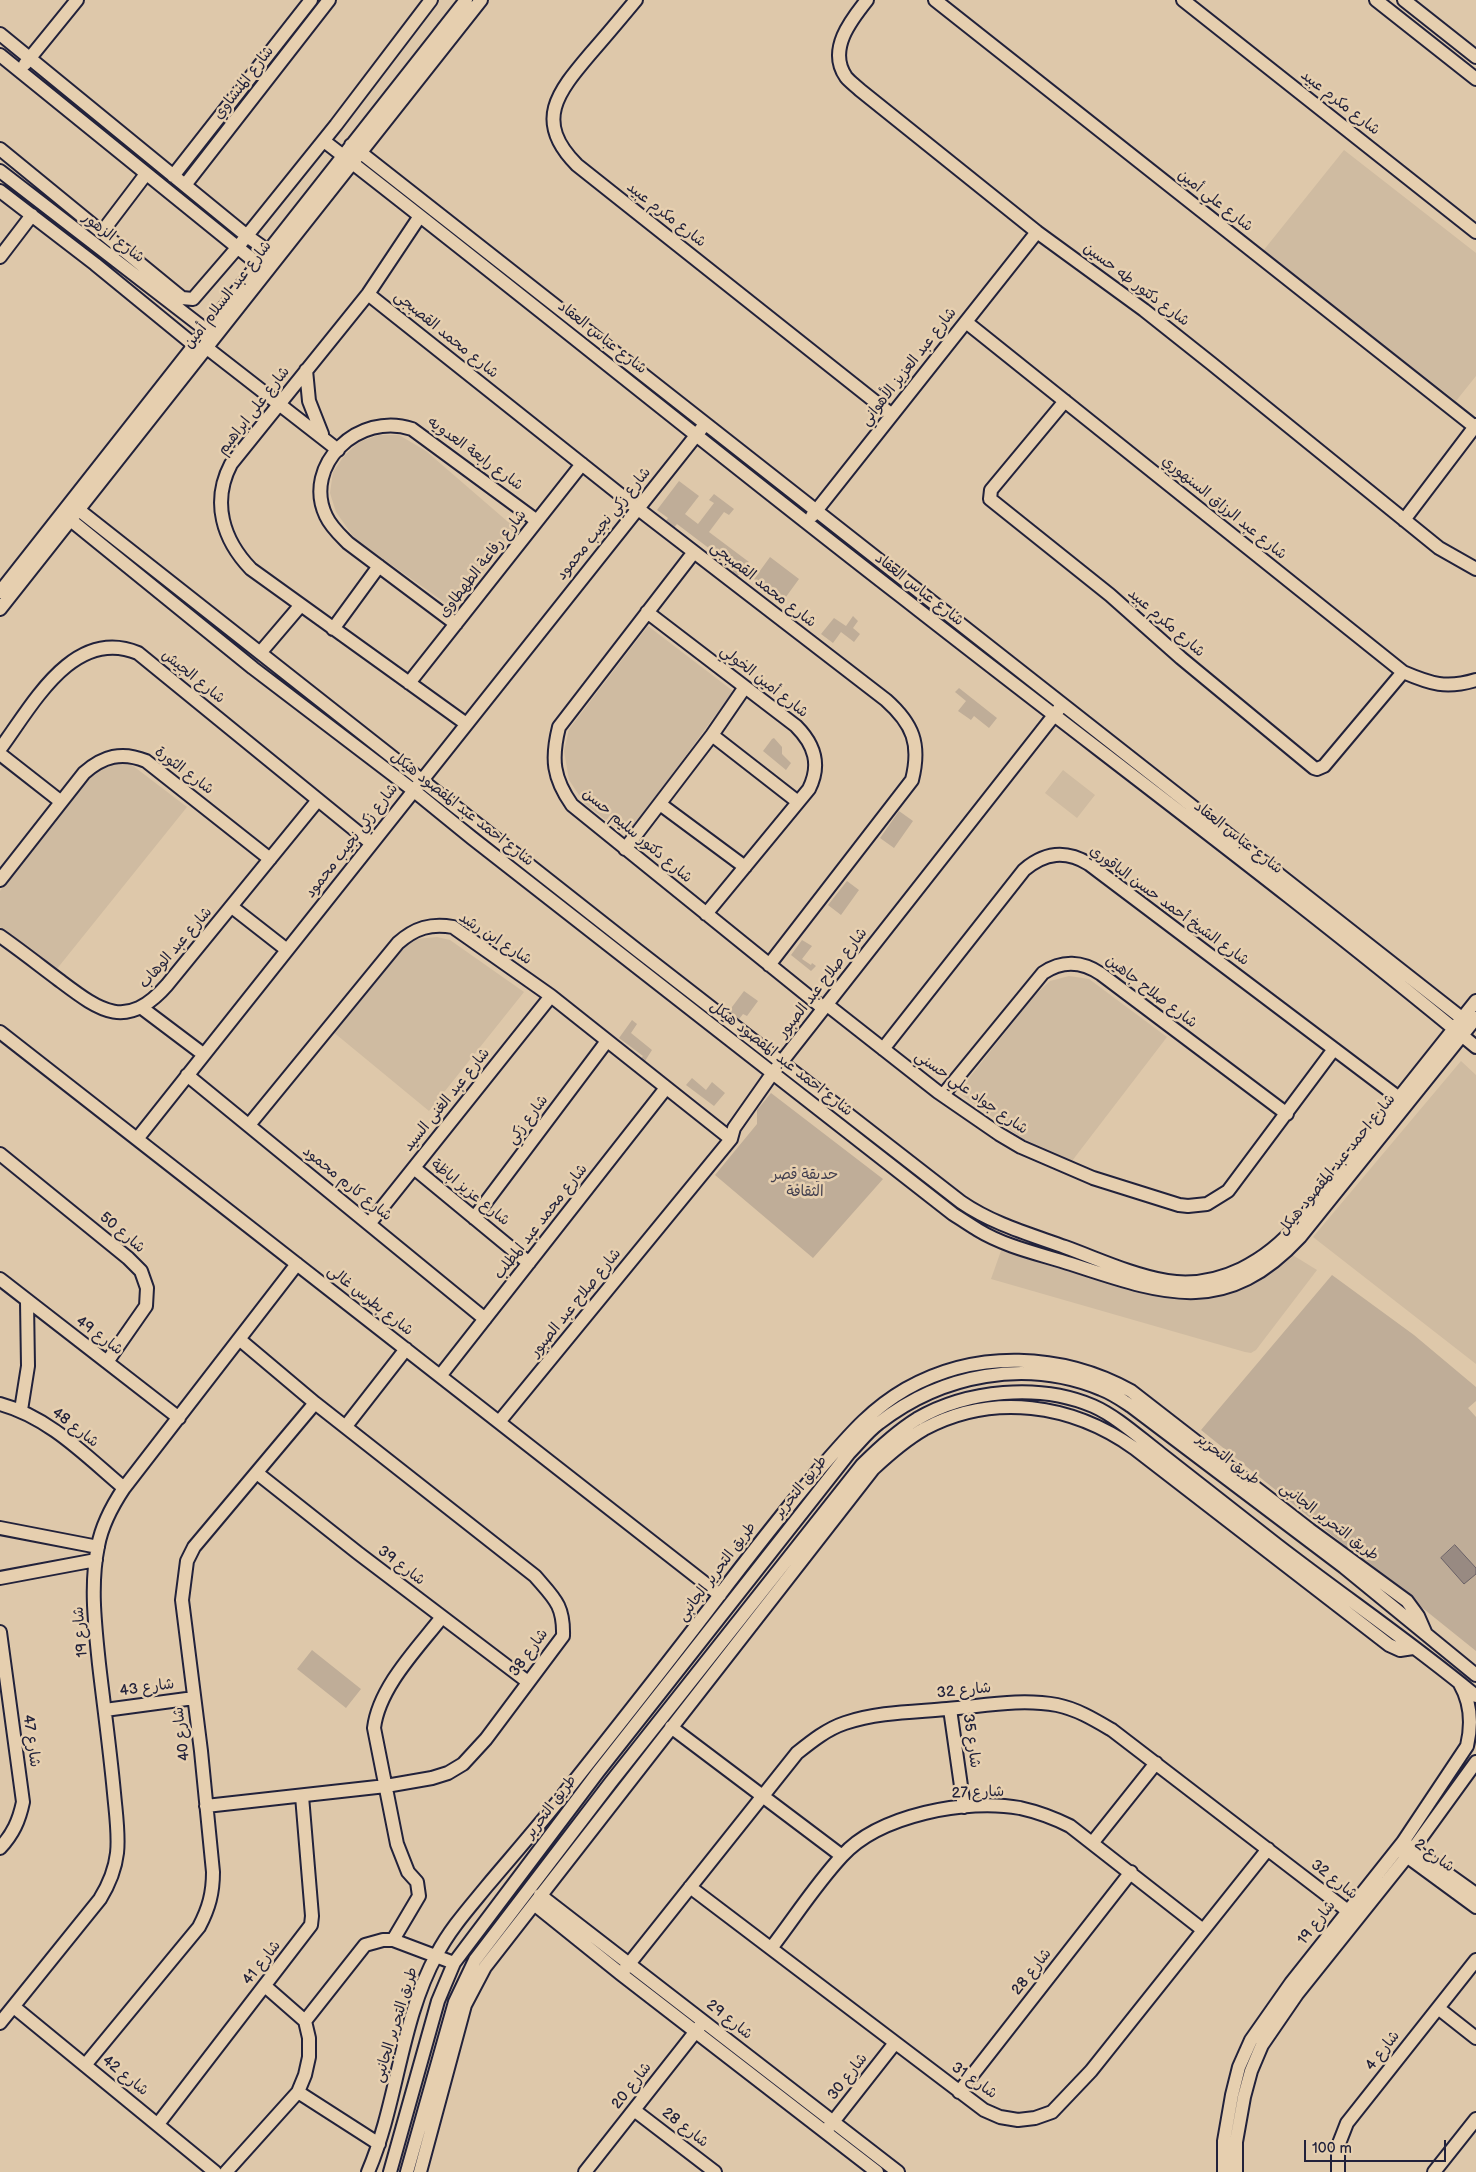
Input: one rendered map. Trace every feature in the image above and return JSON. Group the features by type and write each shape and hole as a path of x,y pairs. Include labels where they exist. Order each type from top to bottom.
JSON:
{"street":[{"path":"19,71 77,0"},
{"name":"شارع المنشاوي","path":"185,185 329,0"},
{"path":"0,149 186,299 196,297 324,141 431,0"},
{"name":"شارع عبد السلام أمين","path":"0,592 207,348 466,0"},
{"name":"شارع عبد السلام أمين","path":"356,149 481,0"},
{"name":"شارع مكرم عبيد","path":"636,0 569,79 556,98 553,116 555,135 564,152 587,173 892,415"},
{"name":"شارع دكتور طه حسين","path":"867,0 846,29 840,45 840,61 845,76 1037,232 1144,310 1315,446 1438,548 1476,569"},
{"name":"شارع علي أمين","path":"935,0 1475,426"},
{"name":"شارع مكرم عبيد","path":"1183,0 1476,232"},
{"path":"1376,0 1476,79"},
{"path":"1404,0 1476,57"},
{"path":"308,3 317,15"},
{"name":"شارع المنشاوي","path":"173,176 308,3"},
{"path":"0,34 247,236 268,251"},
{"path":"0,55 258,264"},
{"path":"51,97 60,84"},
{"path":"205,134 217,143"},
{"path":"118,152 128,139"},
{"name":"شارع عباس العقاد","path":"324,141 697,434 807,523 1471,1022"},
{"name":"شارع عباس العقاد","path":"356,149 816,510 1058,710 1476,1047"},
{"name":"شارع عبد السلام أمين","path":"0,610 70,511 194,345 268,251 348,160"},
{"name":"شارع الزهور","path":"0,171 206,330"},
{"path":"102,232 146,174"},
{"name":"شارع الزهور","path":"0,191 194,345"},
{"path":"0,257 32,216"},
{"name":"شارع على ابراهيم","path":"420,216 368,294 231,464 223,483 220,506 227,535 242,559 252,569 300,606 465,723"},
{"name":"شارع عبد العزيز الأهواني","path":"807,523 1037,232"},
{"name":"شارع محمد القصبجى","path":"368,294 637,508 900,713 911,730 916,755 912,780 769,965"},
{"name":"شارع عبد الرزاق السنهوري","path":"966,322 1403,672 1436,685 1460,685 1476,680"},
{"path":"207,348 338,450"},
{"path":"306,370 312,411 324,439"},
{"name":"شارع مكرم عبيد","path":"1065,402 991,490 990,500 1110,596 1181,658 1314,768 1324,766 1403,672"},
{"name":"شارع زكي نجيب محمود","path":"137,1139 465,723 706,422"},
{"name":"شارع رابعة العدويه","path":"456,624 348,543 333,528 326,516 322,502 321,487 324,473 338,450 349,438 362,430 376,425 390,424 412,429 537,521"},
{"path":"1404,520 1475,426"},
{"name":"شارع رفاعة الطهطاوى","path":"409,683 582,464"},
{"name":"شارع احمد عبد المقصود هيكل","path":"70,511 260,653 961,1202 994,1222 1118,1267 1182,1287 1211,1290 1239,1282 1272,1264 1287,1252 1458,1032"},
{"name":"شارع احمد عبد المقصود هيكل","path":"70,511 253,668 413,790 772,1074 953,1214 979,1231 1000,1240 1124,1282 1162,1291 1236,1272 1253,1264 1281,1244 1399,1098 1458,1032 1471,1022 1476,1001"},
{"name":"شارع دكتور سليم حسن","path":"694,552 559,727 554,746 554,762 557,777 563,792 572,805 769,965 825,1006"},
{"path":"333,629 379,566"},
{"path":"260,653 300,606"},
{"name":"شارع أمين الخولي","path":"647,612 796,726 807,737 815,756 814,774 809,789 706,914"},
{"name":"شارع الجيش","path":"0,749 56,674 73,659 104,648 127,648 138,653 371,843"},
{"path":"625,849 712,735 745,687"},
{"name":"شارع صلاح عبد الصبور","path":"499,1422 730,1139 734,1128 781,1062 1058,710"},
{"path":"712,735 798,802"},
{"path":"0,754 60,802"},
{"name":"شارع الثورة","path":"0,880 84,773 103,758 125,755 146,760 270,859"},
{"name":"شارع عبد الوهاب","path":"0,936 98,1007 118,1012 142,1008 160,994 318,800"},
{"path":"660,804 745,867"},
{"name":"شارع الشيخ أحمد حسن الباقوري","path":"883,1049 1024,870 1033,862 1056,854 1073,856 1089,864 1399,1098"},
{"path":"232,907 287,950"},
{"name":"شارع ابن رشد","path":"249,1125 398,943 418,929 430,926 453,927 551,996 730,1139"},
{"name":"شارع صلاح جاهين","path":"943,1095 1043,973 1060,965 1078,964 1093,968 1287,1114"},
{"name":"شارع عبد الغنى السيد","path":"369,1224 551,996"},
{"name":"شارع جواد علي حسني","path":"825,1006 943,1095 1021,1147 1107,1183 1188,1206 1209,1203 1228,1191 1334,1049"},
{"path":"142,1008 204,1054"},
{"name":"شارع بطرس غالى","path":"0,1032 720,1595"},
{"name":"شارع زكي","path":"474,1218 607,1041"},
{"name":"شارع كارم محمود","path":"187,1075 486,1319"},
{"name":"شارع محمد عبد المطلب","path":"440,1376 666,1088"},
{"name":"شارع 50","path":"0,1154 128,1258 141,1271 147,1288 146,1306 107,1362"},
{"name":"شارع عزيز اباظة","path":"414,1168 529,1263"},
{"path":"953,1214 961,1202"},
{"name":"شارع 19","path":"0,2023 100,1899 110,1882 116,1864 118,1845 94,1614 96,1560 104,1524 112,1506 124,1488 297,1264"},
{"name":"شارع 49","path":"0,1279 27,1302 179,1418"},
{"path":"21,1410 28,1366 27,1302"},
{"name":"شارع 38","path":"206,1806 386,1786 432,1778 448,1773 463,1764 486,1739 563,1636 564,1619 558,1603 535,1576 315,1402 240,1339"},
{"path":"346,1426 406,1349"},
{"name":"طريق التحرير الجانبى","path":"368,2172 379,2144 417,2002 436,1956 458,1921 652,1683 778,1518 858,1424 889,1400 909,1388 936,1375 966,1366 994,1361 1030,1361 1066,1366 1117,1383 1131,1391 1408,1601 1418,1616 1426,1634"},
{"name":"طريق التحرير","path":"390,2172 438,2001 454,1963 598,1772 849,1453 877,1424 910,1401 946,1384 985,1375 1024,1372 1064,1377 1102,1389 1131,1406 1330,1557 1476,1674"},
{"path":"920,1396 936,1375"},
{"path":"407,2172 451,2014 463,1983 475,1960 611,1782 862,1465 888,1439 918,1419 951,1404 986,1395 1022,1392 1059,1396 1094,1406 1131,1431 1316,1575 1476,1696"},
{"name":"شارع 40","path":"86,2064 199,1927 208,1910 213,1891 213,1872 206,1806 182,1600 187,1562 194,1547 315,1402"},
{"name":"شارع 48","path":"0,1404 21,1410 45,1423 124,1488"},
{"path":"420,2172 465,2005 485,1967 873,1469 904,1442 925,1429 955,1416 987,1409 1020,1407 1053,1410 1084,1420 1114,1434 1134,1448 1389,1645 1400,1650 1413,1648"},
{"path":"1162,1416 1164,1432"},
{"path":"1131,1431 1134,1448"},
{"name":"شارع 39","path":"257,1472 358,1553 528,1682"},
{"path":"778,1518 806,1506"},
{"path":"0,1528 98,1546"},
{"path":"790,1554 793,1572"},
{"path":"1316,1575 1324,1574 1329,1570 1331,1564 1330,1557"},
{"path":"0,1578 96,1560"},
{"path":"1348,1598 1350,1585 1358,1580"},
{"path":"393,1940 419,1896 417,1882 408,1872 398,1844 374,1728 375,1715 386,1691 442,1616"},
{"name":"شارع 47","path":"0,1632 24,1802 19,1822 9,1839 0,1848"},
{"name":"شارع 19","path":"1405,1849 1471,1743 1469,1708 1464,1690 1459,1682"},
{"path":"650,1706 652,1683"},
{"path":"678,1698 700,1690"},
{"name":"شارع 43","path":"105,1710 194,1698"},
{"name":"شارع 32","path":"625,1969 797,1753 818,1736 843,1724 869,1716 1029,1702 1059,1705 1087,1715 1112,1730 1352,1915"},
{"name":"شارع 35","path":"950,1709 964,1807"},
{"path":"671,1727 842,1856"},
{"path":"621,1743 624,1752 633,1755"},
{"name":"شارع 19","path":"1224,2172 1224,2141 1232,2094 1239,2067 1251,2040 1291,1983 1352,1915 1476,1762"},
{"path":"1092,1842 1156,1763"},
{"path":"598,1772 608,1772 612,1778 611,1782"},
{"name":"شارع 41","path":"158,2124 311,1926 312,1916 302,1796"},
{"name":"شارع 27","path":"772,1947 842,1856 863,1838 886,1825 911,1816 964,1807 1018,1808 1045,1815 1070,1826 1203,1930"},
{"path":"581,1821 582,1842"},
{"name":"شارع 31","path":"690,1887 772,1947 984,2110 1000,2117 1026,2119 1052,2112 1091,2071 1268,1849"},
{"name":"شارع 2","path":"1405,1849 1476,1894"},
{"name":"شارع 2","path":"1405,1849 1476,1907"},
{"name":"شارع 28","path":"959,2092 1131,1872"},
{"name":"شارع 29","path":"537,1899 625,1969 696,2032 829,2127 898,2172"},
{"name":"شارع 19","path":"1236,2172 1236,2142 1244,2098 1251,2070 1262,2045 1352,1915"},
{"path":"305,2020 364,1945 383,1940 393,1940 454,1963"},
{"name":"شارع 4","path":"1338,2172 1338,2146 1347,2123 1476,1960"},
{"name":"شارع 29","path":"625,1969 704,2021 829,2127 877,2172"},
{"path":"226,2172 298,2092 305,2075 309,2057 309,2038 305,2020 265,1986"},
{"path":"451,2014 465,2005"},
{"name":"شارع 42","path":"14,2007 86,2064 215,2172"},
{"path":"1438,2008 1476,2038"},
{"name":"شارع 20","path":"585,2172 704,2021"},
{"name":"شارع 30","path":"829,2127 895,2043"},
{"path":"298,2092 379,2144"},
{"name":"شارع 28","path":"634,2110 715,2172"},
{"path":"1434,2172 1476,2119"}],"shaded area":[{"path":"1344,150 1476,253 1476,376 1456,401 1263,251"},
{"path":"379,435 399,435 426,451 515,528 454,609 355,539 336,512 330,493 333,472 344,456 359,442"},
{"path":"648,626 733,691 627,836 585,804 569,780 564,751 569,729"},
{"path":"124,759 187,807 56,970 0,927 0,891 93,770"},
{"path":"1063,770 1095,795 1077,818 1045,793"},
{"path":"437,937 450,940 524,992 429,1111 332,1031 397,954 415,939"},
{"path":"1069,976 1089,979 1167,1037 1072,1161 1031,1145 958,1092 1034,996 1050,981"},
{"path":"1461,1061 1476,1075 1476,1364 1313,1237"},
{"path":"1002,1248 1156,1293 1183,1298 1216,1296 1243,1289 1291,1254 1317,1270 1256,1350 1251,1353 991,1279"},
{"path":"1455,1545 1476,1568 1476,1574 1464,1584 1441,1558"}],"green space":[{"path":"679,481 699,496 685,514 698,524 714,503 709,500 714,494 734,509 729,515 724,512 709,532 749,562 736,578 731,574 735,568 677,524 671,531 663,525 668,518 657,510"},
{"path":"770,557 799,579 783,601 754,579"},
{"path":"853,616 858,621 853,628 860,634 854,642 841,632 833,643 821,634 834,618 846,626"},
{"path":"959,688 997,718 989,728 974,716 971,720 958,711 966,701 955,692"},
{"path":"774,738 782,747 782,754 791,763 786,770 763,751"},
{"path":"899,811 913,821 894,848 880,838"},
{"path":"847,881 859,890 841,915 828,905"},
{"path":"802,940 812,946 802,959 816,966 811,971 791,955"},
{"path":"744,991 758,1001 747,1016 743,1014 736,1023 726,1015"},
{"path":"632,1020 637,1024 631,1033 652,1050 645,1061 647,1063 643,1067 637,1063 643,1056 619,1038"},
{"path":"692,1078 706,1090 712,1082 725,1093 714,1106 686,1085"},
{"name":"حديقة قصر الثقافة","path":"771,1093 883,1179 813,1258 715,1175 757,1124 757,1110"},
{"path":"1332,1275 1414,1335 1476,1387 1476,1401 1468,1408 1476,1417 1476,1651 1201,1430"},
{"path":"312,1650 361,1689 346,1708 297,1669"}]}
